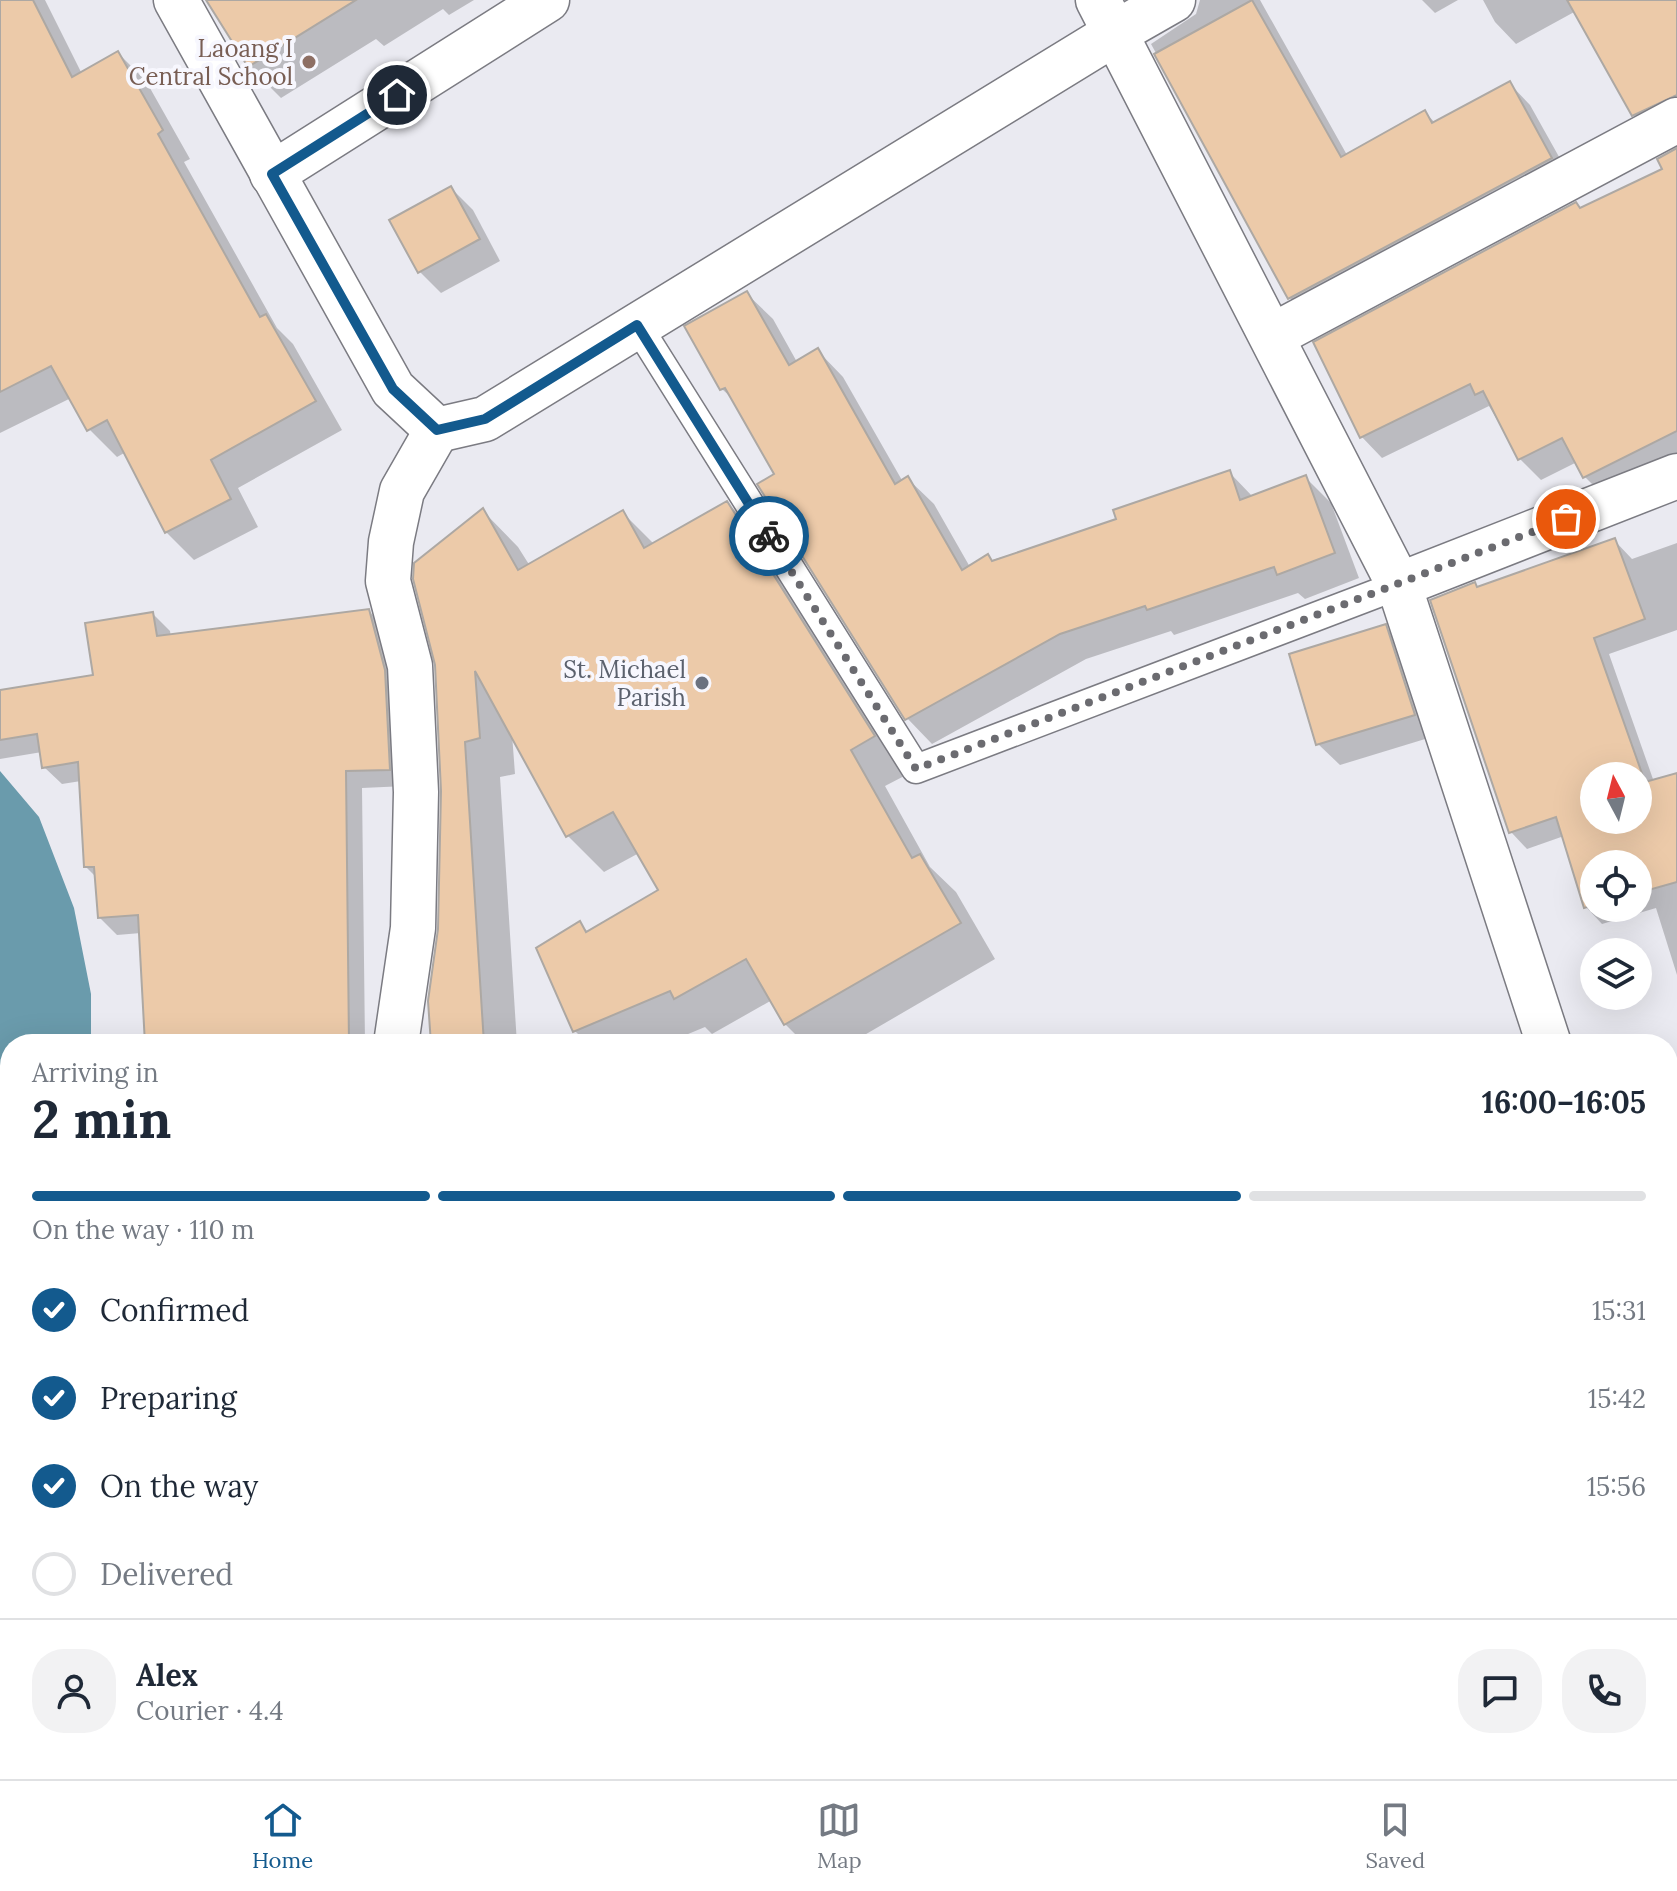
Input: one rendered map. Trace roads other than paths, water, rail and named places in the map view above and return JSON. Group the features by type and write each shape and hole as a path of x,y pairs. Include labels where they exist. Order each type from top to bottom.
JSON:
{"street":[{"path":"176,0 393,389 437,430"},
{"path":"272,174 547,0"},
{"path":"397,1034 413,928 416,792 410,666 388,581 391,542 402,491 437,430 485,419 637,325 1108,16 1173,0"},
{"path":"1108,16 1399,585 1546,1034"},
{"path":"1272,336 1677,120"},
{"path":"1399,585 1677,476"}],"lane":[{"path":"637,325 916,769 1399,585"}],"water":[{"path":"0,771 39,817 74,908 91,994 91,1034 0,1034"}],"place":[{"name":"Laoang I Central School","path":"309,62"},
{"name":"St. Michael Parish","path":"702,683"}]}
